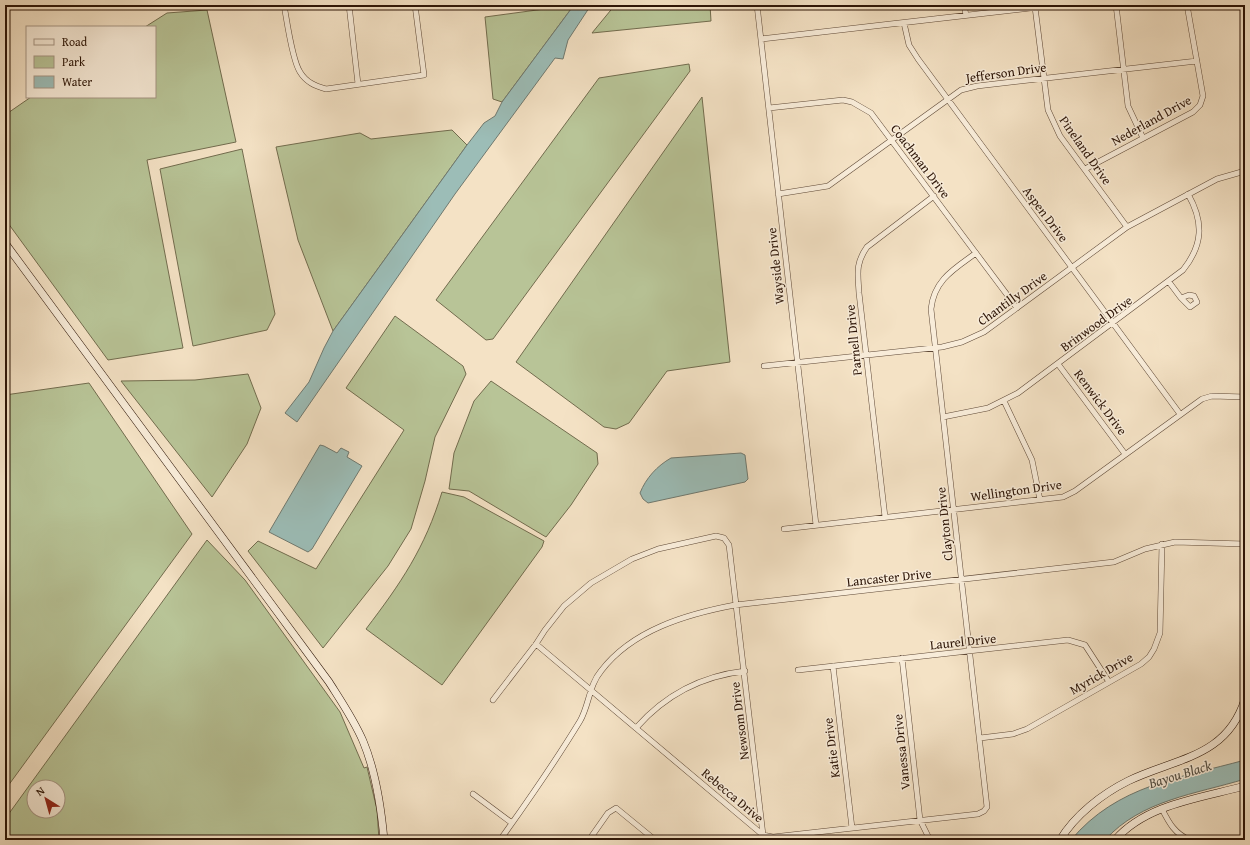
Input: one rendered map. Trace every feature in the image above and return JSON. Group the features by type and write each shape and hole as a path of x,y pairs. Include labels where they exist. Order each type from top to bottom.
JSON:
{"street":[{"path":"284,5 295,60 300,71 308,81 326,89 424,75 415,5"},
{"path":"349,5 358,84"},
{"name":"Wayside Drive","path":"757,5 816,525"},
{"path":"964,5 966,15"},
{"path":"761,39 1056,5"},
{"path":"1116,5 1128,106 1143,138"},
{"name":"Nederland Drive","path":"1085,169 1193,112 1200,105 1203,96 1187,5"},
{"name":"Pineland Drive","path":"1035,8 1043,78 1048,110 1052,122 1127,227"},
{"name":"Aspen Drive","path":"904,22 909,45 947,99 1180,414"},
{"name":"Jefferson Drive","path":"778,194 828,186 961,90 977,86 1197,61"},
{"name":"Coachman Drive","path":"769,108 837,100 852,102 871,113 1017,308"},
{"name":"Chantilly Drive","path":"764,366 935,347 962,342 974,337 1017,308 1127,227 1217,179 1245,171"},
{"name":"Brinwood Drive","path":"943,417 972,412 1004,401 1018,393 1183,270 1190,261 1198,238 1199,219 1188,194"},
{"name":"Parnell Drive","path":"886,517 857,270 860,257 872,242 934,196"},
{"path":"5,243 239,558 329,682 363,741 375,781 384,840"},
{"name":"Clayton Drive","path":"976,253 951,272 935,290 931,309 980,738 987,807 985,810"},
{"path":"1168,282 1181,298"},
{"name":"Renwick Drive","path":"1058,364 1125,454"},
{"name":"Wellington Drive","path":"784,529 1063,497 1075,491 1180,414 1208,397 1245,397"},
{"path":"1004,401 1032,460 1040,500"},
{"name":"Newsom Drive","path":"493,700 564,606 591,583 632,559 645,554 716,536 724,538 729,545 735,606 745,671 763,835"},
{"name":"Lancaster Drive","path":"500,840 581,719 590,690 601,671 617,654 638,638 672,621 704,611 735,606 1114,562 1162,544 1174,542 1245,544"},
{"name":"Myrick Drive","path":"980,738 1013,734 1027,729 1109,682 1149,657 1158,640 1162,544"},
{"name":"Laurel Drive","path":"798,670 1074,640 1082,642 1090,650 1109,682"},
{"name":"Rebecca Drive","path":"536,644 763,835 773,837 978,814 985,810"},
{"name":"Vanessa Drive","path":"902,658 920,820 930,840"},
{"name":"Katie Drive","path":"833,666 852,828"},
{"path":"636,728 656,707 682,690 713,677 745,671"},
{"path":"1060,840 1078,817 1113,790 1128,781 1190,758 1212,746 1226,734 1234,724 1245,699"},
{"path":"1115,840 1134,823 1162,809 1245,786"},
{"path":"473,794 512,823"},
{"path":"589,840 608,813 616,808 655,840"},
{"path":"1162,809 1169,824 1176,832 1190,840"}],"green space":[{"path":"574,5 502,102 493,99 485,17"},
{"path":"615,5 710,5 711,21 592,33"},
{"path":"207,10 236,142 147,160 183,348 108,360 5,219 5,115 30,98 156,98 156,26 147,26 167,13"},
{"path":"689,64 690,71 493,339 486,340 436,300 599,78"},
{"path":"702,97 730,362 667,371 629,423 616,429 604,427 516,362"},
{"path":"452,130 467,145 333,331 298,240 276,147 360,133 371,139"},
{"path":"242,149 275,314 267,330 193,346 160,169"},
{"path":"395,316 463,366 466,374 435,437 425,481 411,529 388,566 323,648 248,551 258,541 316,569 404,430 346,388"},
{"path":"248,374 261,408 247,444 212,497 121,381 195,380"},
{"path":"491,381 597,453 598,464 571,505 546,537 469,491 449,489 454,453 474,401"},
{"path":"89,383 192,534 5,790 5,395"},
{"path":"442,492 464,497 544,541 542,547 442,685 366,629 401,580 420,548 428,531"},
{"path":"207,540 245,580 340,712 364,768 367,767 377,810 379,840 5,840 5,819 26,790 26,819 66,819 66,779 34,779"}],"water":[{"path":"574,5 591,5 568,40 563,59 555,58 455,194 297,422 285,413 309,382 333,331 467,145 484,123 495,116 502,102"},
{"path":"320,445 337,453 341,448 349,452 347,457 362,466 312,549 308,552 269,532"},
{"path":"741,453 745,455 748,479 745,482 648,503 643,499 640,493 645,482 652,473 671,458"},
{"path":"1245,760 1245,779 1189,794 1152,807 1119,827 1105,840 1071,840 1089,822 1108,807 1129,795 1174,779"}],"water label":[{"name":"Bayou Black","path":"1180,774"}]}
